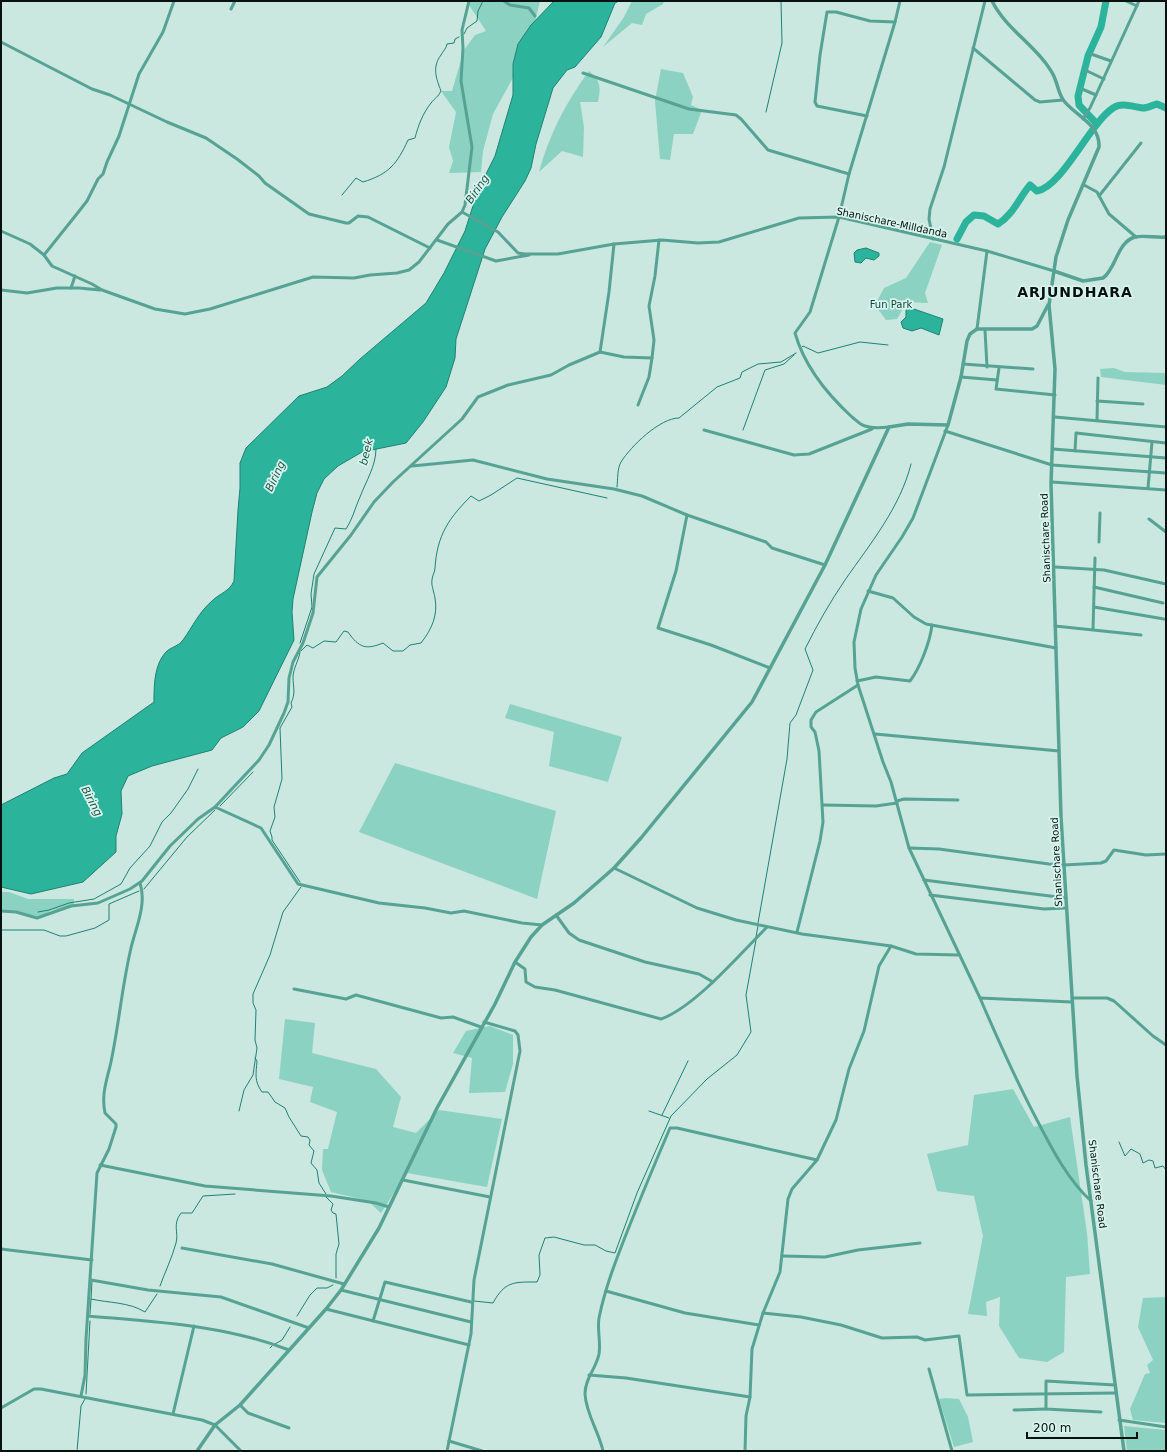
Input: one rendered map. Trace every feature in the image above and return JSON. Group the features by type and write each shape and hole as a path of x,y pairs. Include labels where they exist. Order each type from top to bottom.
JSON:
{"street":[{"path":"44,255 80,210 98,179 104,174 139,74 163,32 174,1"},
{"path":"231,9 235,1"},
{"path":"1,231 30,244 44,255 52,266 102,290 155,309 185,314 210,309 313,277 348,279 370,274 404,272 413,268 437,240 448,224 462,212 465,205 472,147 460,81 463,48 462,30 469,1"},
{"path":"504,1 510,5 529,8 535,16"},
{"path":"900,1 849,174 839,217 810,312 795,333 799,347 822,385 863,426 873,428 908,424 948,425"},
{"path":"933,239 929,219 930,209 944,167 985,1"},
{"path":"973,48 1035,100 1040,102 1063,100 1055,77 1043,60 1009,24 997,10 992,1"},
{"path":"1126,1 1137,6"},
{"path":"1083,119 1104,79 1139,1"},
{"path":"867,116 818,106 815,102 820,55 827,12 836,12 870,21 895,22"},
{"path":"1,42 68,77 206,138 237,159 266,183 309,214 346,224 358,216 362,216 430,248"},
{"path":"1091,54 1111,61"},
{"path":"1085,70 1104,79"},
{"path":"584,73 689,109 736,115 768,150 849,174"},
{"path":"1082,89 1096,95"},
{"name":"Shanischare Road","path":"1063,100 1094,128 1099,142 1099,147 1068,220 1056,257 1048,305 1054,369 1055,417 1052,482 1059,751 1066,908 1077,1076 1124,1451"},
{"path":"1099,196 1141,143"},
{"path":"1084,184 1094,190 1109,214 1136,237"},
{"name":"Shanischare-Milldanda","path":"462,212 498,232 518,253 558,254 614,244 659,240 698,243 719,242 799,218 839,217 987,251 1054,270"},
{"path":"1054,270 1083,281 1103,278 1125,244 1136,237 1166,237"},
{"path":"437,240 496,261 504,261 534,254"},
{"path":"638,405 649,377 652,358 654,340 649,306 655,276 659,240"},
{"path":"600,352 609,292 614,244"},
{"path":"977,329 987,251"},
{"path":"71,288 75,276"},
{"path":"1,290 27,293 56,288 102,290"},
{"path":"1048,305 1037,326 1032,329 977,329 970,334 967,341 961,377 948,425 913,518 876,575 868,591 859,617 854,642 858,683 897,802 909,848 1022,1090 1050,1146 1073,1180 1092,1202"},
{"path":"985,330 987,367"},
{"path":"1,911 16,912 38,918 71,906 98,903 140,883 170,846 198,819 215,806 250,771 266,750 288,702 289,678 293,662 303,643 313,613 317,577 351,535 374,502 393,482 462,419 478,397 508,385 551,375 569,364 600,352 624,357 652,358"},
{"path":"963,364 1033,370"},
{"path":"999,368 996,389 1054,395"},
{"path":"961,377 997,380"},
{"path":"1097,420 1098,378"},
{"path":"1097,401 1143,404"},
{"path":"1055,417 1166,427"},
{"path":"197,1451 215,1425 240,1405 310,1328 344,1284 379,1228 437,1108 495,1004 515,962 542,925 574,903 614,868 641,838 752,702 824,565 889,427"},
{"path":"704,430 794,455 809,454 873,428"},
{"path":"945,431 1052,465 1166,473"},
{"path":"1075,450 1076,433 1166,443"},
{"path":"1148,488 1152,442"},
{"path":"1053,449 1166,458"},
{"path":"412,466 473,460 547,479 614,489 642,496 687,515 718,524 766,542 772,548 824,565"},
{"path":"1052,482 1166,490"},
{"path":"1099,542 1100,513"},
{"path":"687,515 676,571 658,628 711,645 770,668"},
{"path":"1149,519 1166,532"},
{"path":"1093,629 1095,558"},
{"path":"1055,567 1095,569 1166,584"},
{"path":"1094,587 1162,603"},
{"path":"868,591 893,598 920,621 932,625 1056,648"},
{"path":"1094,607 1164,619"},
{"path":"797,932 820,841 823,822 819,751 811,720 816,712 858,683 876,677 910,682 928,645 932,625"},
{"path":"1055,626 1141,635"},
{"path":"875,734 1059,751"},
{"path":"823,805 876,806 897,802 904,799 958,800"},
{"path":"215,806 261,828 298,884 379,903 425,908 452,913 464,911 542,925"},
{"path":"909,848 939,849 1064,865 1101,863 1106,861 1114,850 1146,854 1166,854"},
{"path":"614,868 697,908 767,927 891,946 916,954 959,955"},
{"path":"924,880 1066,898"},
{"path":"81,1396 85,1374 97,1174 109,1149 116,1127 114,1121 105,1113 104,1087 111,1063 125,976 142,905 143,892 140,883"},
{"path":"930,895 1044,909 1066,908"},
{"path":"556,915 569,933 579,940 645,962 699,974 713,982"},
{"path":"515,962 525,969 526,982 535,987 562,992 661,1019 671,1016 713,982 767,927"},
{"path":"745,1451 746,1416 750,1397 752,1349 763,1313 780,1272 785,1221 792,1189 817,1160 836,1120 849,1069 864,1031 880,966 891,946"},
{"path":"294,989 346,999 356,996 441,1018 453,1018 481,1027"},
{"path":"980,998 1072,1000 1108,998 1114,1001 1153,1036 1166,1045"},
{"path":"447,1451 463,1365 469,1345 471,1302 474,1280 520,1051 518,1034 515,1031 484,1022"},
{"path":"603,1451 586,1404 586,1384 600,1352 598,1329 606,1291 644,1186 670,1128 676,1128 817,1160"},
{"path":"100,1165 205,1186 323,1195 376,1203 389,1208"},
{"path":"403,1180 490,1197"},
{"path":"782,1256 825,1257 858,1250 920,1243"},
{"path":"182,1248 272,1264 344,1284"},
{"path":"1,1249 92,1260"},
{"path":"91,1280 148,1290 221,1297 310,1328"},
{"path":"373,1321 384,1284 387,1282 471,1302"},
{"path":"340,1290 471,1322"},
{"path":"606,1291 685,1313 759,1325"},
{"path":"326,1309 469,1345"},
{"path":"763,1313 801,1317 841,1325 882,1338 916,1337 924,1340 959,1336 967,1395 1116,1393"},
{"path":"88,1316 194,1326 262,1341 290,1350"},
{"path":"173,1414 194,1326"},
{"path":"929,1369 952,1451"},
{"path":"589,1375 626,1378 750,1397"},
{"path":"1046,1409 1046,1381 1115,1385"},
{"path":"1,1408 34,1389 81,1396 202,1420 215,1425 241,1451"},
{"path":"240,1405 248,1413 289,1428"},
{"path":"1014,1410 1046,1409 1101,1412"},
{"path":"1119,1420 1166,1427"},
{"path":"449,1442 482,1451"}],"green space":[{"path":"470,1 540,1 532,34 514,76 493,114 483,151 481,172 449,173 453,161 449,147 456,112 441,91 452,91 464,50 475,35 486,31 469,5"},
{"path":"632,1 664,1 663,4 646,14 642,25 632,23 603,47 624,17"},
{"path":"661,69 683,73 693,97 691,105 702,110 693,134 674,134 670,160 660,159 655,101"},
{"path":"589,71 598,81 600,93 598,102 580,102 584,127 583,157 562,151 539,172 543,158 559,119"},
{"name":"Fun Park","path":"930,242 942,245 925,293 928,303 907,302 897,319 886,320 875,305 884,288 906,278"},
{"path":"1114,368 1125,372 1166,373 1166,385 1101,377 1100,369"},
{"path":"510,704 622,737 608,782 549,766 554,732 505,718"},
{"path":"395,763 556,811 537,899 359,832"},
{"path":"1,892 9,892 28,899 74,899 74,905 50,911 43,917 12,911 1,912"},
{"path":"285,1019 315,1023 312,1053 376,1069 401,1097 393,1127 416,1133 439,1110 502,1119 487,1187 407,1173 381,1213 368,1201 331,1192 322,1170 323,1149 328,1149 337,1112 310,1102 313,1087 279,1079"},
{"path":"490,1026 513,1035 513,1064 505,1092 469,1093 472,1058 453,1053 466,1031"},
{"path":"1013,1089 1034,1127 1070,1117 1087,1233 1090,1274 1066,1277 1064,1352 1047,1362 1019,1358 999,1326 1000,1297 986,1302 987,1316 968,1314 983,1236 974,1196 937,1191 927,1154 968,1145 974,1095"},
{"path":"1166,1297 1166,1423 1133,1420 1130,1409 1145,1374 1150,1373 1147,1365 1153,1360 1138,1327 1143,1298"},
{"path":"939,1399 959,1399 968,1417 973,1442 954,1447"},
{"path":"1124,1426 1166,1430 1166,1451 1127,1451"}],"water":[{"name":"Biring","path":"554,1 619,1 615,3 601,37 575,67 567,70 553,88 536,144 531,168 525,181 502,217 485,249 456,339 455,358 446,387 423,422 406,443 362,452 338,466 324,479 317,493 312,512 293,599 292,612 294,640 259,711 243,727 221,738 212,750 152,766 128,776 121,791 122,814 116,836 116,852 83,882 31,894 1,887 1,805 54,778 67,774 82,753 154,702 157,669 162,657 168,650 181,642 207,605 232,585 234,581 240,488 240,463 246,448 299,396 327,387 342,376 426,303 444,273 465,231 478,190 495,156 513,95 513,64 518,44 531,25"},
{"path":"866,248 879,253 879,256 874,260 866,258 861,263 855,262 854,253 857,250"},
{"path":"911,308 943,319 939,335 921,328 912,331 903,328 901,322 906,317 906,310"}],"waterway":[{"path":"464,34 467,28 477,21 478,11 483,1"},
{"path":"766,112 782,43 781,1"},
{"path":"1097,124 1079,105 1078,96 1088,56 1101,27 1106,1"},
{"path":"342,195 356,178 363,182 386,172 396,162 408,140 415,138 419,124 426,111 441,91 436,73 436,64 438,59 447,44 454,43 455,39 459,37"},
{"path":"957,239 966,222 974,215 984,216 998,224 1008,216 1030,185 1037,191 1046,187 1066,167 1104,116 1116,106 1124,105 1145,108 1157,104 1166,108"},
{"path":"802,347 803,346 818,353 860,342 888,345"},
{"path":"617,487 618,471 621,462 632,448 655,428 671,419 679,418 717,387 740,378 742,372 758,364 781,362 796,353"},
{"path":"743,430 765,370 784,364 794,355"},
{"name":"beek","path":"300,643 312,607 311,594 314,574 335,528 346,529 350,521 373,467 376,449"},
{"path":"758,923 787,759 790,723 796,715 813,670 805,649 834,597 892,511 900,496 911,464"},
{"path":"301,651 307,645 313,648 324,641 336,642 344,631 348,632 359,644 367,647 383,643 393,651 403,651 410,645 421,643 431,627 435,616 436,604 432,586 432,577 435,570 436,556 441,537 450,520 471,496 479,501 517,478 607,498"},
{"path":"300,652 293,674 294,693 291,703 292,707 280,728 282,779 274,807 275,817 270,831 272,840 300,882"},
{"path":"38,912 69,903 94,899 121,884 130,868 150,846 162,822 171,813 188,789 198,769"},
{"path":"220,806 253,772"},
{"path":"144,889 187,837 215,810"},
{"path":"239,1111 244,1090 253,1075 257,1048 255,1040 256,1010 253,1003 253,994 270,955 283,912 301,887"},
{"path":"1,930 44,930 60,936 66,936 95,928 109,920 109,904 139,891"},
{"path":"756,937 758,926"},
{"path":"474,1301 493,1303 502,1290 511,1284 537,1282 540,1275 539,1255 545,1238 554,1237 584,1245 595,1245 606,1251 615,1253 637,1193 671,1116 707,1079 737,1055 751,1032 746,995 756,940"},
{"path":"255,1058 257,1061 256,1074 259,1088 262,1092 268,1092 275,1102 285,1108 301,1136 308,1137 310,1140 309,1145 314,1151 311,1163 317,1170 319,1183 326,1194"},
{"path":"662,1115 688,1061"},
{"path":"649,1111 669,1118"},
{"path":"1119,1142 1125,1156 1131,1149 1140,1154 1143,1163 1149,1160 1153,1161 1155,1168 1163,1166 1166,1170"},
{"path":"160,1286 176,1243 176,1225 178,1217 181,1213 192,1213 203,1196 235,1194"},
{"path":"326,1197 333,1204 331,1210 336,1214 339,1244 336,1254 336,1278"},
{"path":"91,1299 92,1282"},
{"path":"297,1316 310,1295 317,1288 327,1288 333,1285"},
{"path":"90,1314 91,1299 132,1306 145,1312 157,1294"},
{"path":"86,1394 90,1321"},
{"path":"275,1344 282,1340 290,1327"},
{"path":"77,1451 81,1406 85,1399"}],"district":[{"name":"ARJUNDHARA","path":"1075,292"}]}
